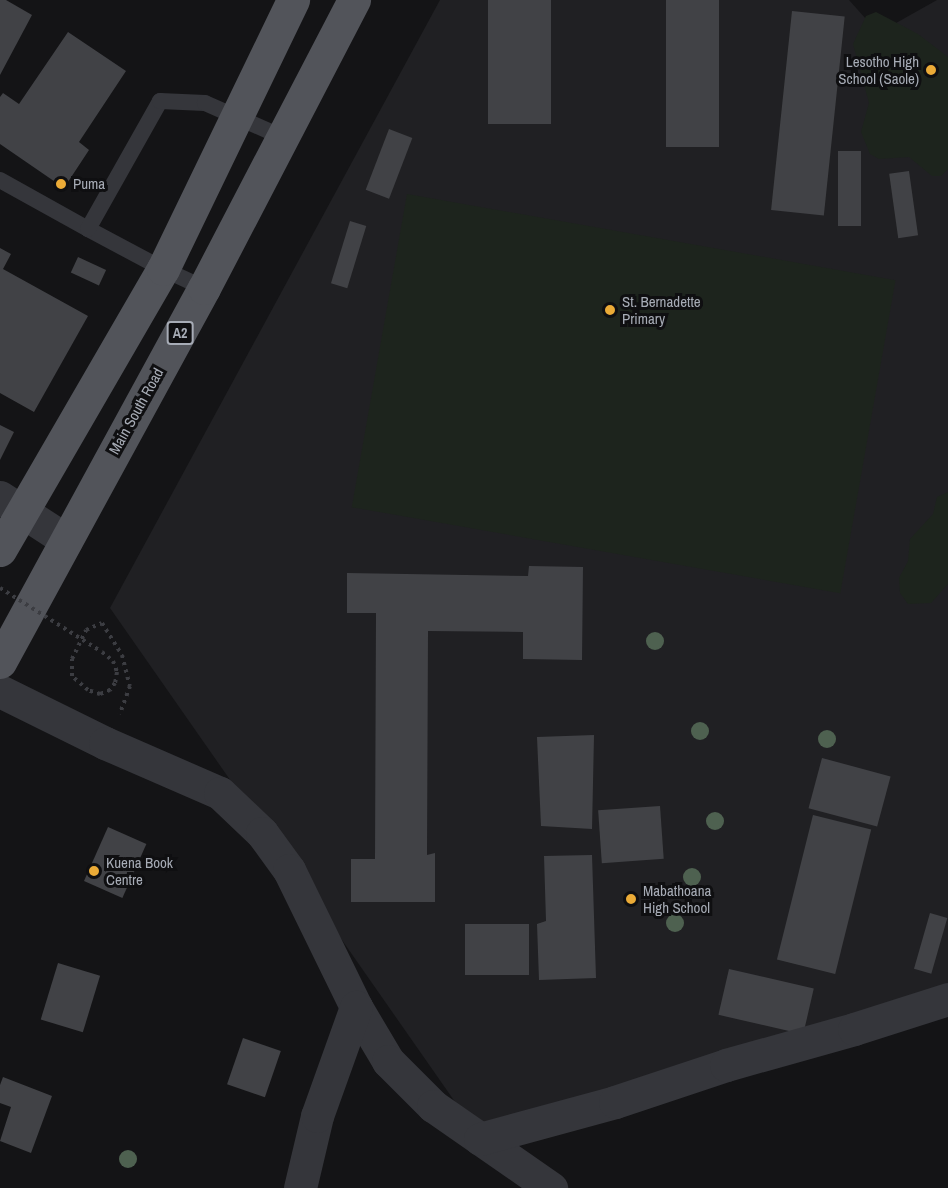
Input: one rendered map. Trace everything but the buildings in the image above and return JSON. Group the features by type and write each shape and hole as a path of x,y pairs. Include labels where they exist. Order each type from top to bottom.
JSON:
{"main road":[{"path":"0,550 11,504 164,269 293,0"},
{"name":"Main South Road","path":"0,662 204,288 354,0"}],"street":[{"path":"11,504 66,540"},
{"path":"0,691 105,743 220,793 262,833 289,870 356,1007 388,1061 434,1106 551,1188"},
{"path":"480,1139 615,1102 726,1065 854,1029 948,999"},
{"path":"300,1188 317,1116 356,1007"}],"lane":[{"path":"88,229 160,102 205,104 282,137"},
{"path":"0,180 88,229 204,288"}],"path":[{"path":"0,588 74,634 83,640 102,652 113,662 117,672 115,683 110,690 100,694 88,690 72,676 70,666 72,658 81,639 86,630 102,623 122,655 130,686 116,727 105,743"}],"shaded area":[{"path":"440,0 849,0 948,111 948,992 474,1129 110,608"},
{"name":"Lesotho High School (Saole)","path":"937,0 948,0 948,108 880,32"},
{"path":"876,12 918,34 948,57 948,169 941,176 932,176 909,157 879,159 870,154 861,132 869,103 853,44 866,16"},
{"path":"407,194 895,280 840,593 352,507"},
{"path":"948,492 948,584 931,603 908,604 900,593 899,578 908,561 910,539 933,514 937,497"}],"place":[{"name":"Lesotho High School (Saole)","path":"931,70"},
{"name":"Puma","path":"61,184"},
{"name":"St. Bernadette Primary","path":"610,310"},
{"name":"Kuena Book Centre","path":"94,871"},
{"name":"Mabathoana High School","path":"631,899"}]}
